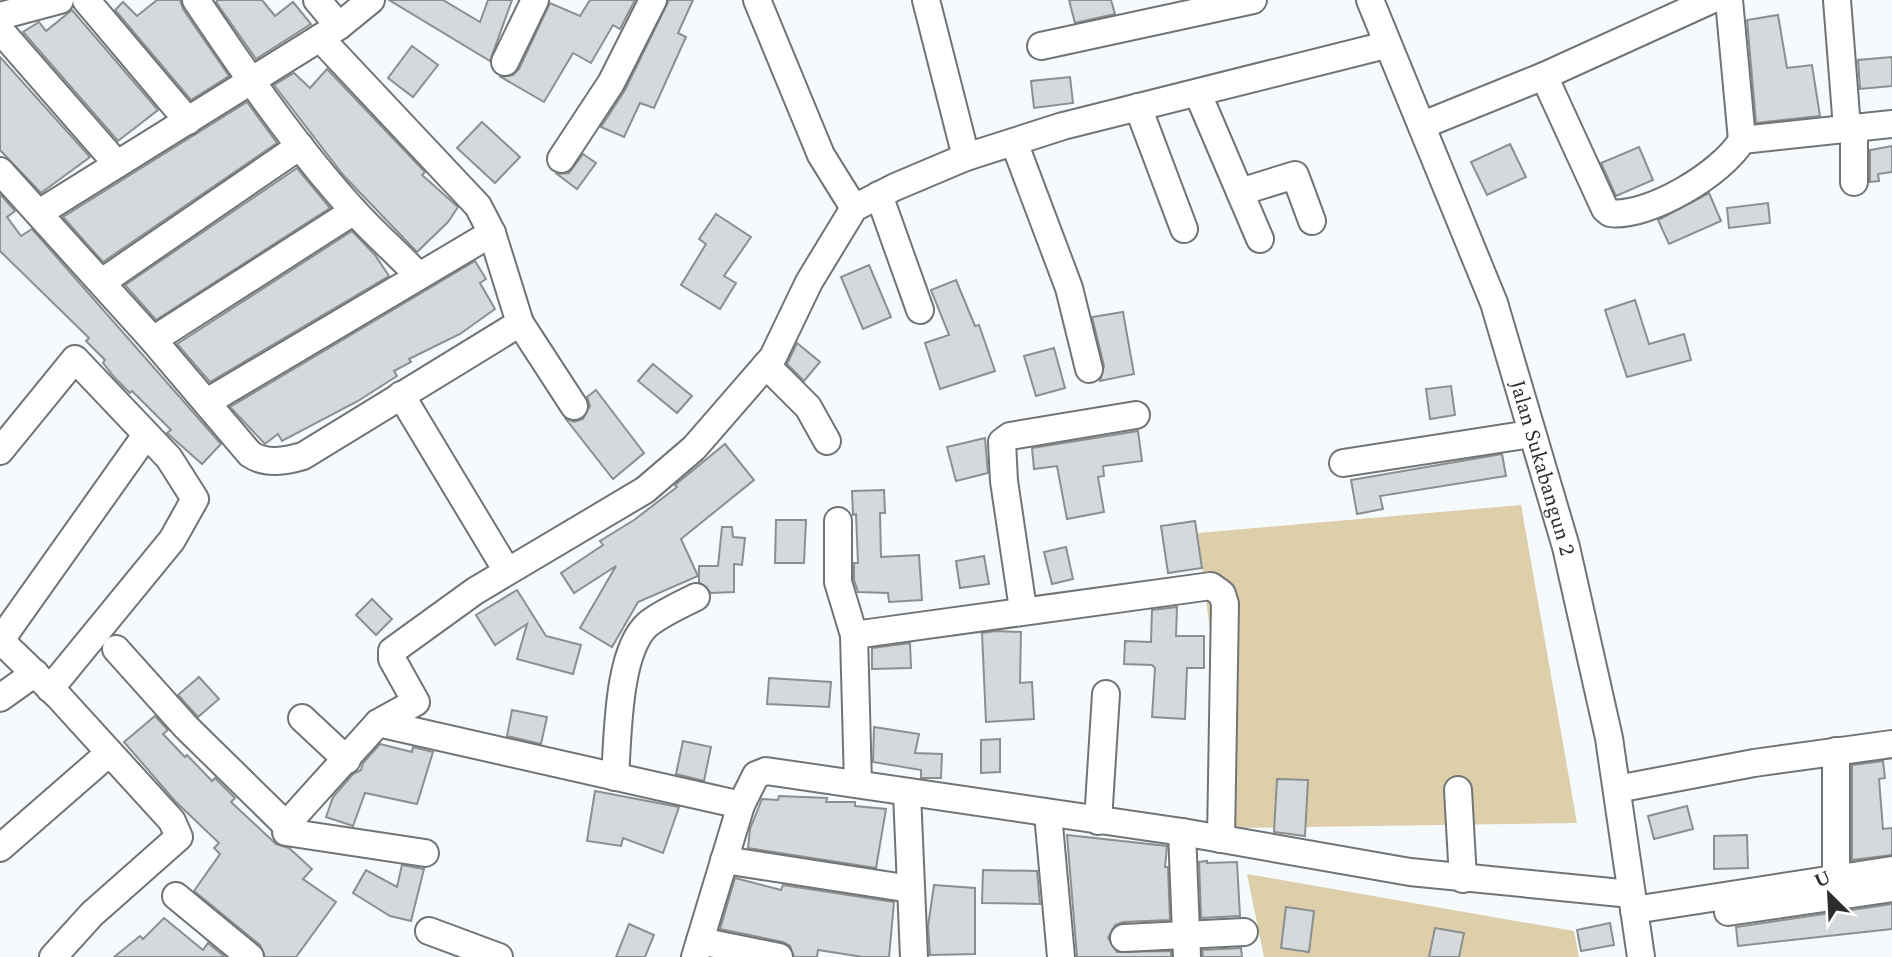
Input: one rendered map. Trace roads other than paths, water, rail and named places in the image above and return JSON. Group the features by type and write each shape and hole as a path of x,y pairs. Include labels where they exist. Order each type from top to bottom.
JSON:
{"street":[{"path":"0,16 58,0"},
{"path":"86,0 188,121"},
{"path":"196,0 251,82 300,146 354,211 419,276"},
{"path":"317,0 329,32 470,197 492,233 520,323 574,406"},
{"path":"39,213 329,32 371,0"},
{"path":"505,62 535,0"},
{"path":"561,159 611,83 653,0"},
{"path":"757,0 821,155 854,208"},
{"path":"926,0 967,158"},
{"path":"1041,46 1253,0"},
{"name":"Jalan Sukabangun 2","path":"1370,0 1386,45 1423,125 1494,303 1583,615 1617,789 1641,957"},
{"path":"1423,125 1544,76 1711,0"},
{"path":"1544,76 1610,213 1655,202 1703,181 1728,159 1742,140 1730,0"},
{"path":"1837,0 1854,182"},
{"path":"0,30 117,164"},
{"path":"425,853 288,833 284,830 377,723 416,701 392,659 392,651 507,571 645,490 694,448 766,365 808,282 854,208 967,158 1014,142 1138,107 1386,45"},
{"path":"1198,93 1260,239"},
{"path":"1138,107 1184,229"},
{"path":"1742,140 1892,124"},
{"path":"1014,142 1069,288 1089,369"},
{"path":"102,282 300,146"},
{"path":"0,171 102,282 250,454 257,458 283,462 303,456 520,323"},
{"path":"1240,192 1294,175 1312,221"},
{"path":"879,195 920,310"},
{"path":"153,340 354,211"},
{"path":"207,402 492,233"},
{"path":"0,451 75,359 169,458 195,502 172,540 43,681 0,698"},
{"path":"766,365 808,407 827,441"},
{"path":"401,395 507,571"},
{"path":"1023,609 1004,481 1002,442 1010,436 1136,415"},
{"path":"1343,463 1531,434"},
{"path":"53,957 92,915 179,838 172,821 43,681 0,640 146,435"},
{"path":"838,521 838,582 854,635 859,784"},
{"path":"854,635 1023,609 1211,586 1222,594 1225,604 1221,839"},
{"path":"615,777 625,681 638,636 656,618 696,597"},
{"path":"116,649 186,727 286,825"},
{"path":"1098,821 1106,694"},
{"path":"302,718 347,760"},
{"path":"377,723 741,805"},
{"path":"1617,789 1754,763 1892,744"},
{"path":"1836,751 1836,877"},
{"path":"0,848 109,753"},
{"path":"779,957 698,949 741,805 757,775 762,772 1182,832 1462,878 1634,911 1892,888"},
{"path":"1458,790 1462,878"},
{"path":"907,793 914,957"},
{"path":"1048,814 1061,957"},
{"path":"1182,832 1186,945"},
{"path":"724,860 911,889"},
{"path":"1634,911 1892,870"},
{"path":"176,896 250,957"},
{"path":"429,931 487,955"},
{"path":"1124,938 1186,945 1244,932"}]}
